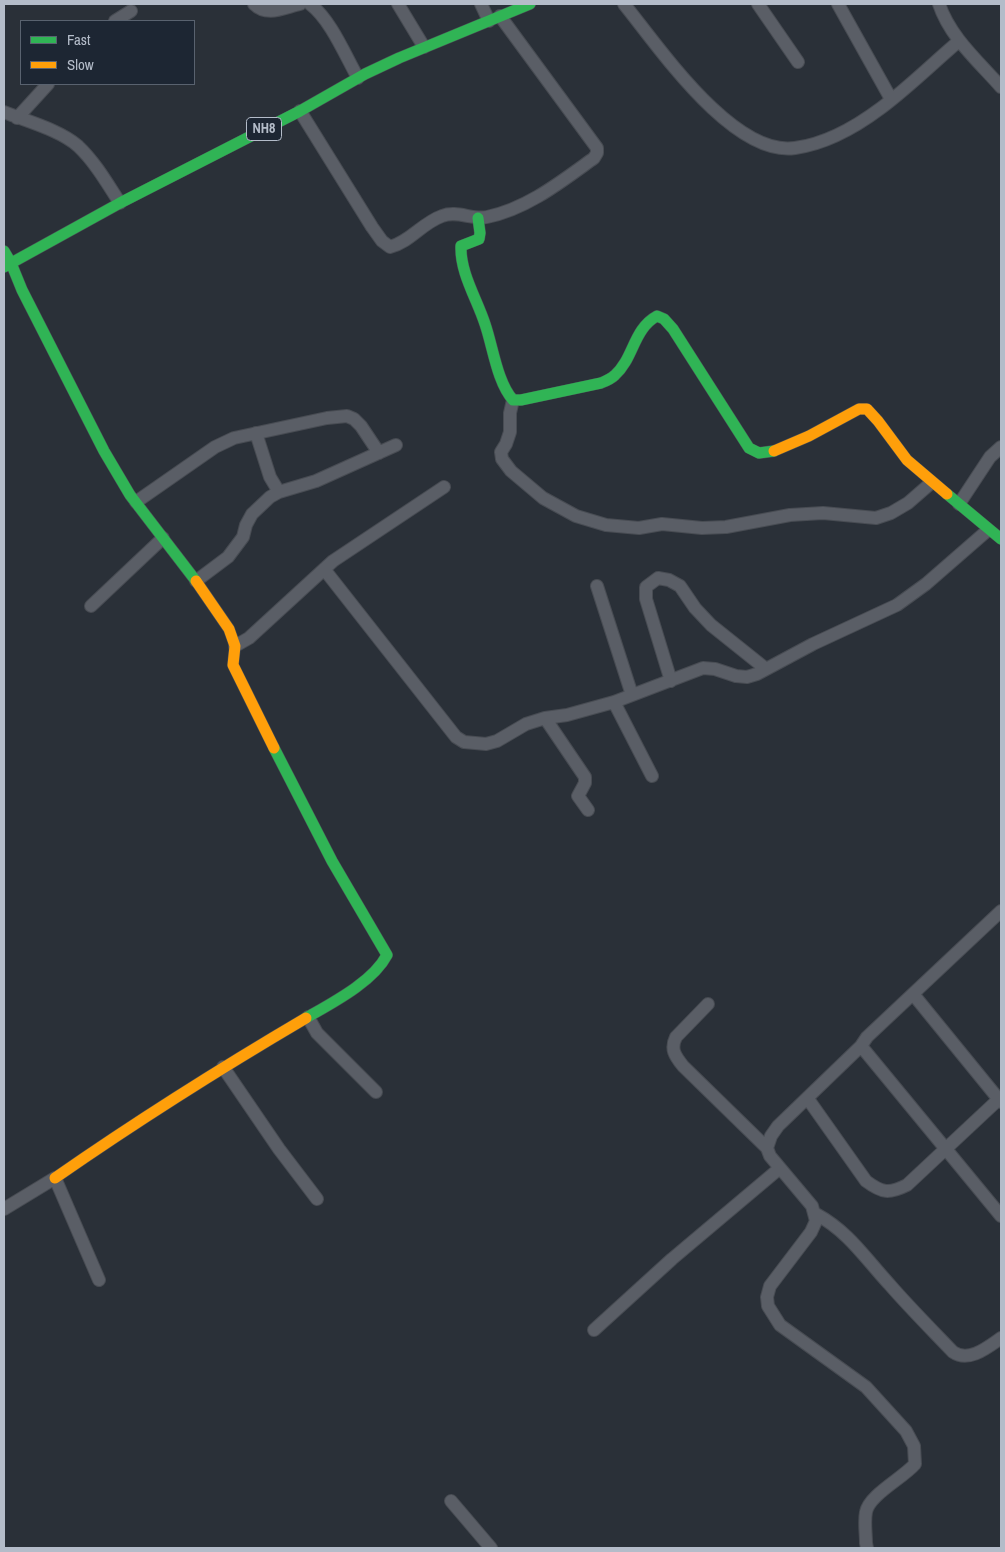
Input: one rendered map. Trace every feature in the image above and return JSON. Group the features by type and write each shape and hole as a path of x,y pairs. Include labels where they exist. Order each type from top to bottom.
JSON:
{"main road":[{"name":"NH8","path":"8,265 120,203 358,78 424,47 530,4"},
{"path":"478,218 479,238 461,246 459,251 486,326 503,383 508,395 513,400 521,400 601,383 610,379 618,372 642,329 650,319 657,316 673,329 749,448 758,453 770,452 801,439 859,409 867,409 876,417 908,461 931,483 959,504 988,530 1001,538"},
{"path":"4,251 8,265 104,451 136,502 196,581 229,629 235,646 233,665 243,688 332,861 387,955 382,965 355,988 222,1067 55,1178"}],"street":[{"path":"254,4 263,11 270,11 300,4"},
{"path":"310,4 317,9 327,23 358,78"},
{"path":"398,4 424,47"},
{"path":"300,110 372,227 382,241 390,247 398,245 421,227 441,216 453,213 478,218 499,214 545,192 588,162 597,154 597,148 495,18 481,4"},
{"path":"624,4 691,86 721,118 747,136 769,146 794,149 818,143 856,124 892,99 959,42"},
{"path":"758,4 798,62"},
{"path":"838,4 892,99"},
{"path":"939,4 943,17 959,42 1001,87"},
{"path":"118,20 131,11"},
{"path":"18,118 47,85"},
{"path":"4,112 61,135 78,146 100,173 120,203"},
{"path":"513,400 510,413 510,432 501,452 502,459 511,471 543,498 576,516 606,526 639,528 662,524 702,528 726,527 790,515 823,513 876,518 908,503 931,483"},
{"path":"136,502 215,447 234,438 327,418 347,416 354,419 361,426 378,453"},
{"path":"256,433 270,477 279,492"},
{"path":"196,581 228,557 243,537 246,525 252,514 270,497 279,492 316,481 396,446"},
{"path":"959,504 990,457 1001,447"},
{"path":"235,646 249,638 324,569 346,552 444,487"},
{"path":"324,569 456,737 464,742 486,744 498,741 526,724 614,702 703,668 747,677 766,669 813,644 897,604 926,584 988,530"},
{"path":"91,606 163,538"},
{"path":"671,681 646,600 646,587 658,578 669,580 680,586 695,608 711,625 766,669"},
{"path":"597,586 632,695"},
{"path":"614,702 652,776"},
{"path":"545,718 585,776 585,783 578,796 588,810"},
{"path":"767,1148 771,1136 778,1126 861,1046 866,1037 1001,911"},
{"path":"808,1099 866,1181 875,1188 886,1192 897,1190 907,1185 1000,1101 913,994"},
{"path":"708,1004 676,1037 673,1042 675,1056 767,1148 770,1156 812,1206 816,1214 816,1221 811,1232 770,1286 767,1296 768,1306 780,1325 866,1387 906,1431 914,1446 915,1464 908,1472 874,1498 868,1506 866,1512 866,1543 868,1548"},
{"path":"308,1017 317,1034 376,1092"},
{"path":"861,1046 1001,1216"},
{"path":"222,1067 279,1149 317,1198"},
{"path":"594,1330 672,1259 780,1168"},
{"path":"4,1209 55,1178 99,1280"},
{"path":"816,1214 835,1225 854,1242 889,1284 953,1352 959,1356 966,1357 987,1348 1001,1338"},
{"path":"451,1501 491,1548"}],"traffic: fast":[{"path":"4,267 120,203 300,111 365,74 530,4"},
{"path":"478,218 479,239 461,246 461,256 485,324 499,374 513,400 521,400 601,383 610,379 621,368 643,328 657,316 664,319 673,329 749,448 759,453 774,451"},
{"path":"4,251 104,451 130,495 196,581"},
{"path":"947,494 1001,539"},
{"path":"274,748 332,861 387,955 381,965 362,983 306,1018"}],"traffic: slow":[{"path":"774,451 809,436 859,409 867,409 907,460 947,494"},
{"path":"196,581 229,629 235,646 233,665 274,748"},
{"path":"55,1178 179,1095 306,1018"}]}
